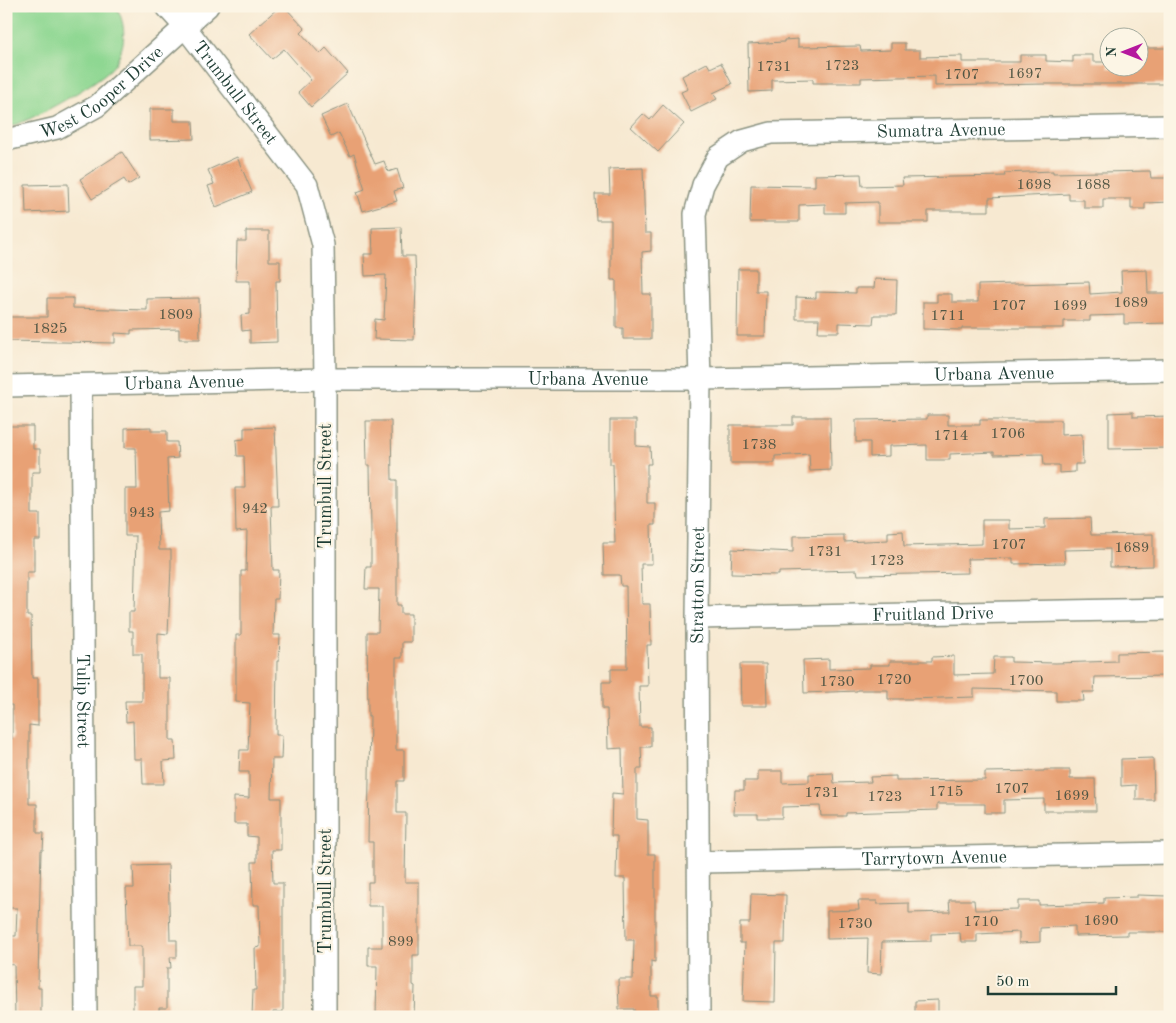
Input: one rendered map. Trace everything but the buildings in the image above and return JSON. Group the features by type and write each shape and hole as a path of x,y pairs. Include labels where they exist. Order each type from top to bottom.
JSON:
{"street":[{"name":"Trumbull Street","path":"166,6 185,27 308,185 323,245 325,379 325,1017"},
{"name":"West Cooper Drive","path":"6,140 57,128 97,106 208,6"},
{"name":"Sumatra Avenue","path":"718,157 742,141 771,133 1170,126"},
{"name":"Stratton Street","path":"699,1017 697,618 700,379 695,214 703,186 718,157"},
{"name":"Urbana Avenue","path":"6,386 81,386 325,379 700,379 1170,370"},
{"name":"Tulip Street","path":"81,386 86,1017"},
{"name":"Fruitland Drive","path":"697,618 1170,609"},
{"name":"Tarrytown Avenue","path":"699,862 1170,853"}],"green space":[{"path":"6,6 116,6 120,13 124,35 119,57 115,64 97,80 30,119 6,128"}]}
